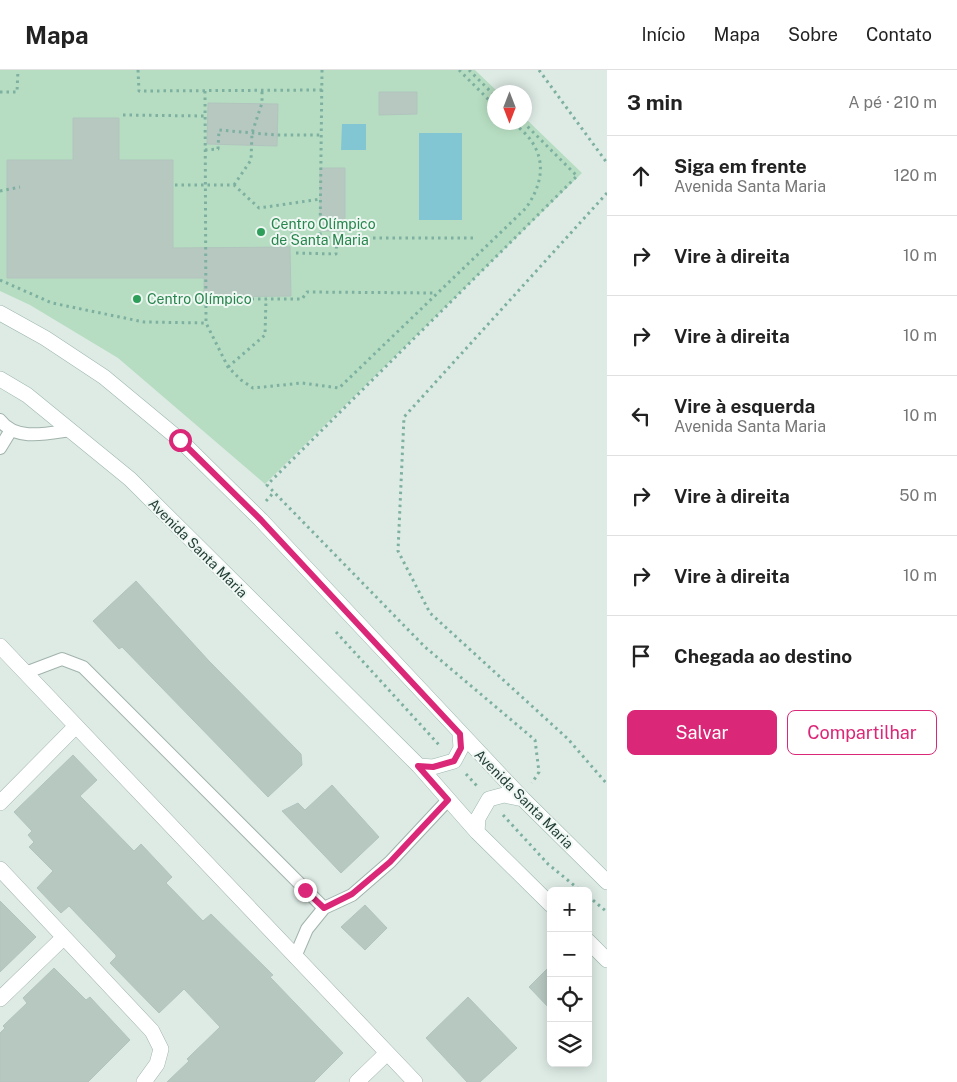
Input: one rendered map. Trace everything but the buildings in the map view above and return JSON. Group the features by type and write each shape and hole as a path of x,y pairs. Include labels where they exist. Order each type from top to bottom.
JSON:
{"main road":[{"name":"Avenida Santa Maria","path":"0,313 45,338 104,377 180,440 261,520 460,734 607,882"},
{"name":"Avenida Santa Maria","path":"0,379 27,395 130,479 418,766 476,832 547,901"},
{"path":"0,646 75,727 415,1082"},
{"path":"0,803 75,727"},
{"path":"418,766 433,767 454,761 461,748 460,734"},
{"path":"476,832 478,818 488,799 504,796 523,799"},
{"path":"0,869 152,1031 161,1049 157,1064 144,1082"},
{"path":"0,999 63,938"},
{"path":"592,945 607,960"},
{"path":"357,1082 387,1053"}],"lane":[{"path":"0,420 10,430 27,434 71,430"},
{"path":"0,448 10,430"},
{"path":"25,673 62,659 84,667 324,908"},
{"path":"295,957 307,929 324,908 352,894 390,862 448,800"}],"path":[{"path":"0,92 17,92 18,70"},
{"path":"138,70 139,92 322,90"},
{"path":"322,70 320,238 475,238"},
{"path":"459,70 487,97"},
{"path":"469,70 487,88"},
{"path":"540,70 607,163"},
{"path":"205,91 206,323 228,367 241,380 254,388 302,383 339,388 526,208 535,195 539,183 539,158 532,142 521,130"},
{"path":"234,185 251,160 252,133 262,103 262,91"},
{"path":"123,116 205,116"},
{"path":"205,150 218,149 219,130 321,135"},
{"path":"523,799 539,772 535,740 425,647 267,485 577,176 530,130"},
{"path":"175,186 234,185 259,208 321,199"},
{"path":"0,191 20,187"},
{"path":"607,193 404,417 398,551 430,613 568,739 607,784"},
{"path":"292,241 292,223 320,223"},
{"path":"296,253 336,254 336,238"},
{"path":"0,280 61,305 144,322 206,323"},
{"path":"206,299 302,298 307,292 436,294"},
{"path":"228,367 265,334 266,299"},
{"path":"335,630 548,864 576,887"},
{"path":"592,899 607,912"}],"green space":[{"name":"Centro Olímpico de Santa Maria","path":"0,70 475,70 491,85 487,85 487,130 532,130 532,125 582,173 265,484 118,358 30,305 0,291"}],"water":[{"path":"342,124 366,124 366,150 341,150"},
{"path":"419,133 462,133 462,220 419,220"}],"place":[{"name":"Centro Olímpico de Santa Maria","path":"261,232"},
{"name":"Centro Olímpico","path":"137,299"}],"route":[{"path":"180,440 261,520 460,734 461,748 454,761 446,765 433,767 418,766 448,800 390,862 352,894 324,908 305,890"}]}
